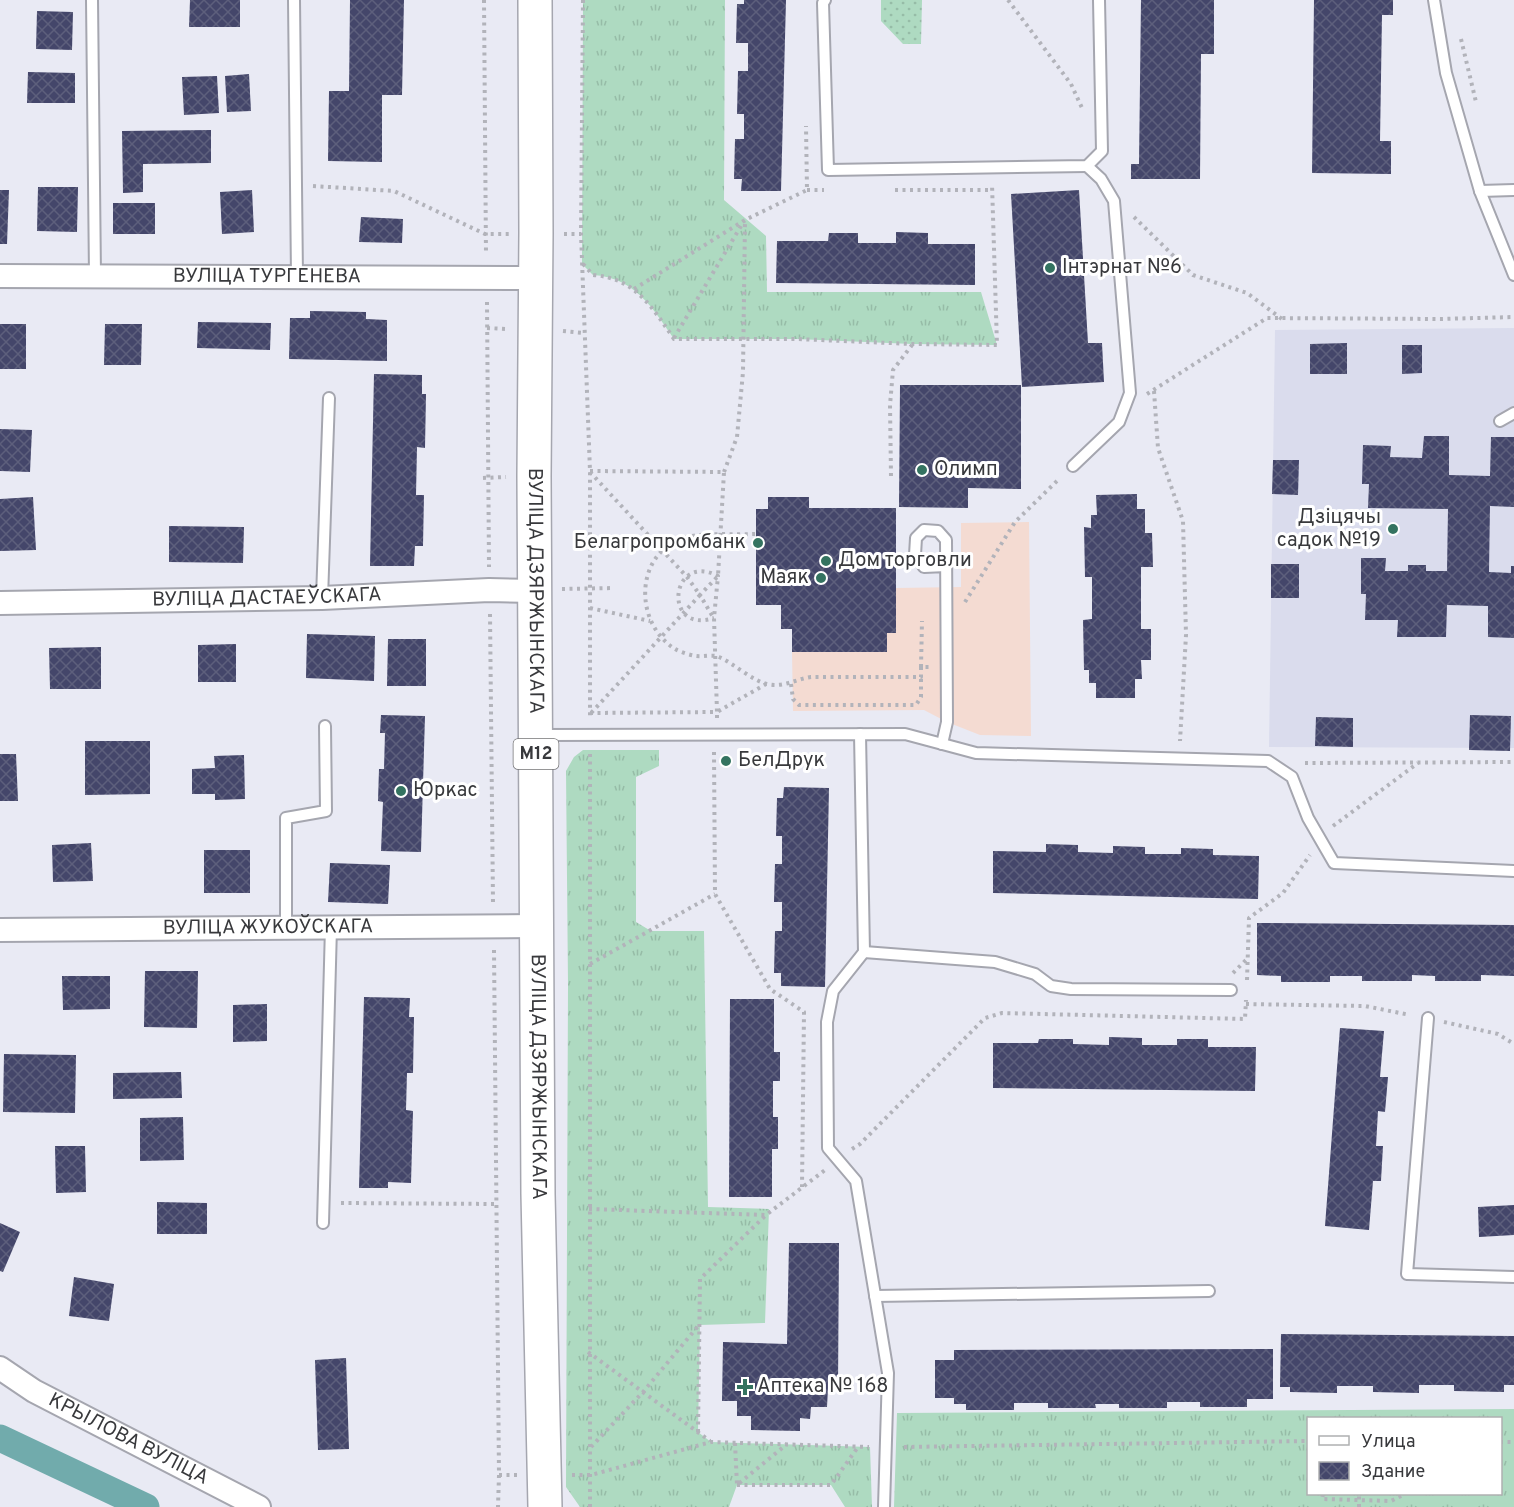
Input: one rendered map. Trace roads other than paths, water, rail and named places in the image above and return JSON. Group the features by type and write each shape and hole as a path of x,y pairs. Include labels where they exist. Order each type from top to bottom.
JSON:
{"main road":[{"name":"ВУЛІЦА ДЗЯРЖЫНСКАГА","path":"535,0 538,1194 545,1507"}],"street":[{"name":"ВУЛІЦА ТУРГЕНЕВА","path":"0,276 535,278"},
{"name":"ВУЛІЦА ДАСТАЕЎСКАГА","path":"0,603 322,598 489,590 535,591"},
{"name":"ВУЛІЦА ЖУКОЎСКАГА","path":"0,930 537,926"},
{"name":"КРЫЛОВА ВУЛІЦА","path":"0,1368 34,1391 259,1507"}],"lane":[{"path":"92,0 95,276"},
{"path":"294,0 297,277"},
{"path":"825,0 828,170 1087,166 1102,152 1099,0"},
{"path":"1434,0 1446,73 1480,191 1514,275"},
{"path":"1073,466 1119,422 1130,393 1114,201 1101,179 1087,166"},
{"path":"1480,191 1514,190"},
{"path":"322,598 329,398"},
{"path":"1500,421 1514,413"},
{"path":"942,744 947,722 946,566"},
{"path":"286,929 286,818 326,811 325,726"},
{"path":"860,734 864,952 833,991 827,1022 828,1148 856,1181 888,1373 884,1507"},
{"path":"536,735 905,734 976,753 1268,760 1292,777 1308,818 1334,862 1514,871"},
{"path":"323,1223 332,926"},
{"path":"864,952 995,962 1035,974 1051,986 1071,989 1231,990"},
{"path":"1428,1018 1407,1274 1514,1277"},
{"path":"875,1296 1209,1291"}],"waterway":[{"path":"0,1438 146,1507"}],"place":[{"name":"Інтэрнат №6","path":"1050,268"},
{"name":"Олимп","path":"922,470"},
{"name":"Дзіцячы садок №19","path":"1393,529"},
{"name":"Белагропромбанк","path":"758,543"},
{"name":"Дом торговли","path":"826,561"},
{"name":"Маяк","path":"821,578"},
{"name":"БелДрук","path":"726,761"},
{"name":"Юркас","path":"401,791"},
{"name":"Аптека № 168","path":"745,1387"}]}
